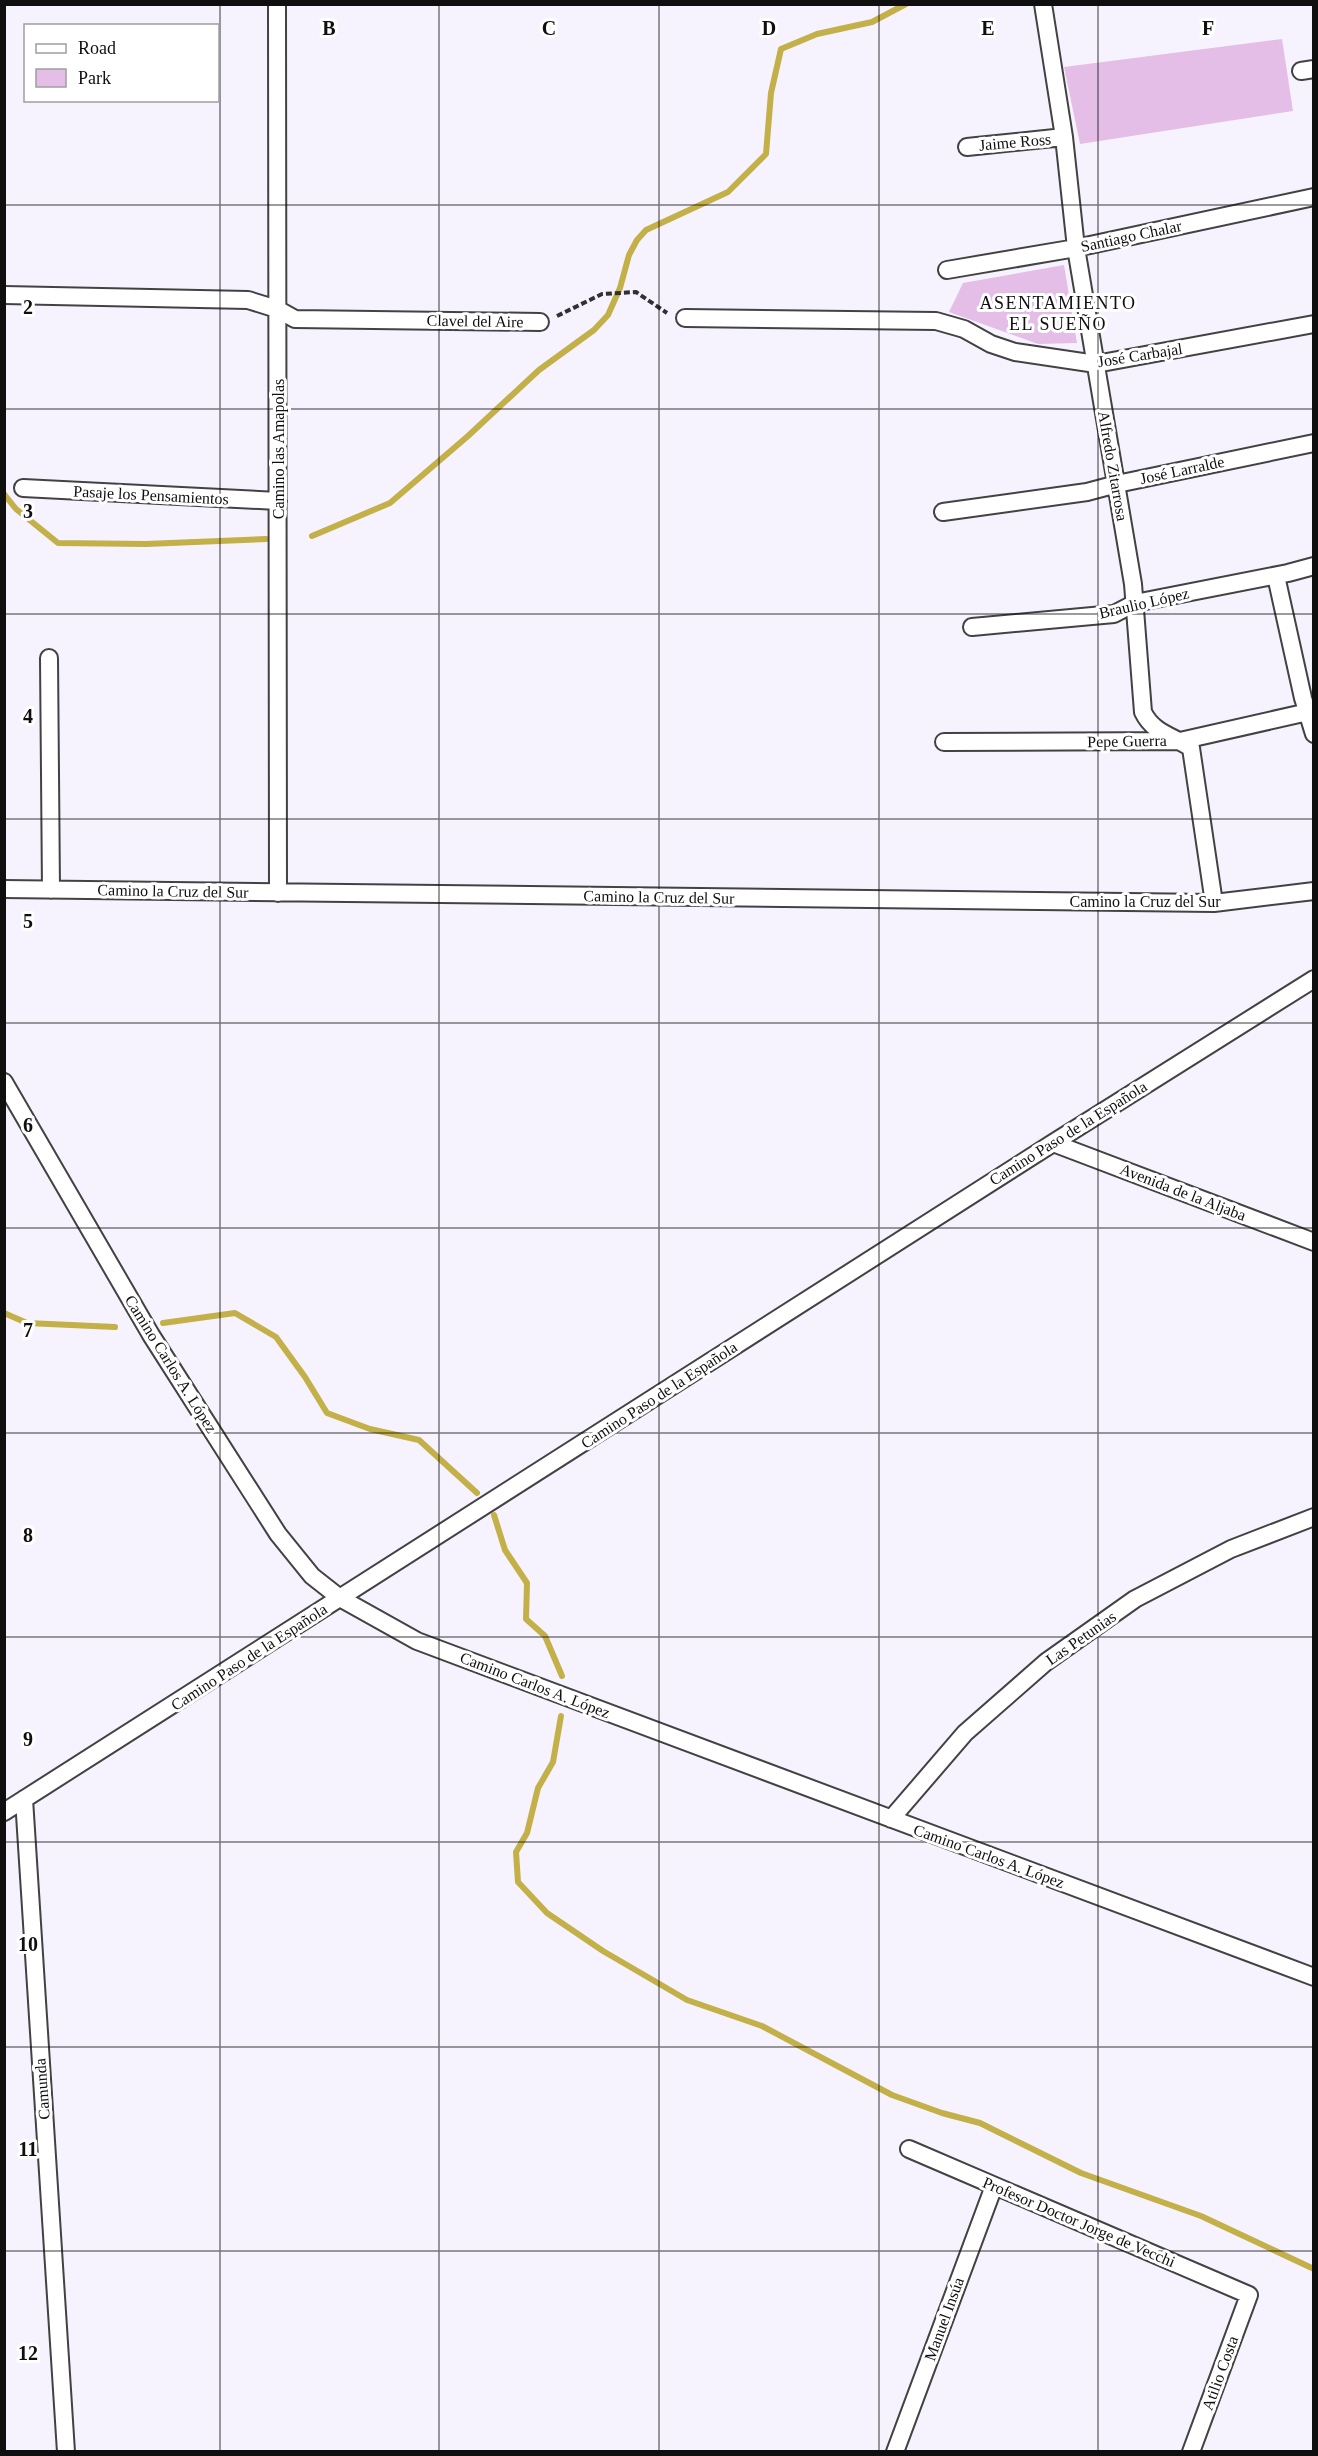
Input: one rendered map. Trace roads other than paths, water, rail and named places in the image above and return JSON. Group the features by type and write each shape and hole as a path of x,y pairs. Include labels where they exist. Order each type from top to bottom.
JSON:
{"street":[{"name":"Camino las Amapolas","path":"277,4 278,893"},
{"name":"Alfredo Zitarrosa","path":"1046,5 1076,248 1135,603 1143,712 1148,723 1158,731 1180,741"},
{"name":"Jaime Ross","path":"967,147 1064,137"},
{"name":"Santiago Chalar","path":"947,270 1076,248 1314,197"},
{"name":"Clavel del Aire","path":"4,295 248,300 278,309 286,316 294,318 540,322"},
{"name":"José Carbajal","path":"685,318 936,321 964,329 991,344 1015,352 1096,364 1314,324"},
{"name":"José Larralde","path":"943,512 1087,492 1314,443"},
{"name":"Pasaje los Pensamientos","path":"23,488 278,501"},
{"name":"Braulio López","path":"972,627 1114,614 1135,603 1276,576 1314,566"},
{"path":"1276,576 1314,734"},
{"path":"49,658 51,890"},
{"name":"Pepe Guerra","path":"944,742 1180,741 1308,712"},
{"path":"1180,741 1191,748 1214,903"},
{"name":"Camino la Cruz del Sur","path":"4,889 1214,903 1314,891"},
{"name":"Camino Paso de la Española","path":"4,1812 1314,979"},
{"name":"Camino Carlos A. López","path":"4,1082 151,1335 272,1524 312,1576 340,1598 417,1641 1314,1977"},
{"name":"Avenida de la Aljaba","path":"1053,1143 1314,1242"},
{"name":"Las Petunias","path":"891,1820 965,1733 1046,1662 1135,1599 1231,1549 1314,1517"},
{"name":"Camunda","path":"24,1799 66,2451"},
{"name":"Profesor Doctor Jorge de Vecchi","path":"909,2150 1249,2295"},
{"name":"Manuel Insúa","path":"895,2451 994,2186"},
{"name":"Atilio Costa","path":"1191,2451 1249,2295"}],"waterway":[{"path":"312,536 390,503 468,436 539,370 594,330 608,315 620,288 629,255 637,240 646,230 728,192 766,154 771,93 781,49 817,34 872,22 906,4"},
{"path":"4,494 16,509 58,543 146,544 266,539"},
{"path":"4,1313 27,1323 115,1327"},
{"path":"163,1323 235,1313 276,1337 327,1413 370,1429 419,1440 477,1493"},
{"path":"494,1515 505,1550 527,1583 526,1619 545,1636 562,1676"},
{"path":"561,1716 553,1762 538,1788 527,1833 516,1852 518,1882 547,1913 603,1951 687,2000 762,2026 892,2095 942,2113 980,2123 1081,2173 1201,2216 1314,2269"}],"district":[{"name":"ASENTAMIENTO EL SUEÑO","path":"1058,313"}]}
